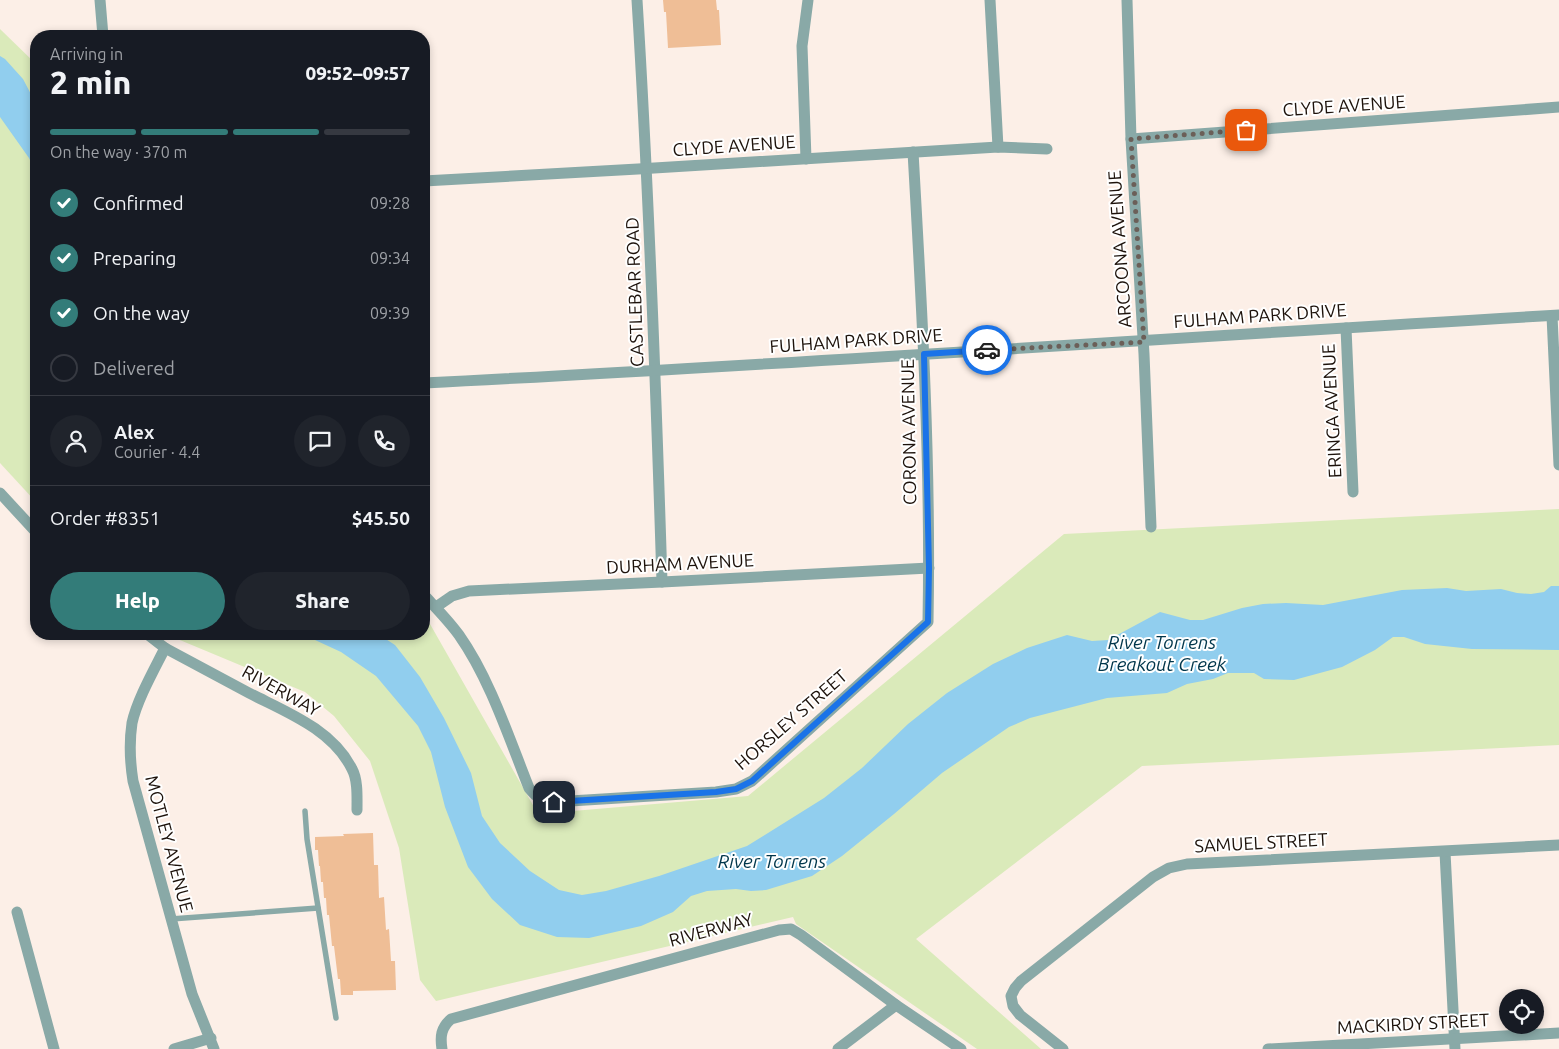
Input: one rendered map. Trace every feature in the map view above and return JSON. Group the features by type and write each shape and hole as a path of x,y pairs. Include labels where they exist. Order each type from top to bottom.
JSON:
{"street":[{"path":"100,0 102,30"},
{"name":"CASTLEBAR ROAD","path":"637,0 656,372 662,582"},
{"path":"806,159 802,46 808,0"},
{"path":"990,0 998,147"},
{"name":"ARCOONA AVENUE","path":"1126,0 1131,139 1144,342 1151,526"},
{"name":"CLYDE AVENUE","path":"1131,139 1559,107"},
{"name":"CLYDE AVENUE","path":"430,181 998,147 1047,149"},
{"name":"CORONA AVENUE","path":"913,152 924,354 929,568 928,622"},
{"path":"1555,315 1559,466"},
{"name":"FULHAM PARK DRIVE","path":"430,384 656,372 1555,315"},
{"name":"ERINGA AVENUE","path":"1346,328 1353,492"},
{"path":"0,493 30,526"},
{"name":"DURHAM AVENUE","path":"436,607 452,596 469,591 929,568"},
{"path":"430,601 436,607"},
{"name":"HORSLEY STREET","path":"436,607 460,636 485,680 529,788 536,797 544,801 554,802 716,792 736,789 752,781 928,622"},
{"name":"RIVERWAY","path":"155,640 165,648 312,726 333,743 344,755 353,770 357,810"},
{"name":"MOTLEY AVENUE","path":"165,648 143,693 133,722 130,756 133,781 170,919 192,994 212,1044"},
{"name":"SAMUEL STREET","path":"1063,1049 1020,1015 1013,1006 1011,996 1015,988 1153,878 1169,868 1187,864 1559,845"},
{"path":"1445,852 1454,1044"},
{"path":"17,912 54,1049"},
{"name":"RIVERWAY","path":"442,1049 441,1036 443,1026 451,1019 778,930 791,929 896,1005 961,1049"},
{"path":"838,1049 896,1005"},
{"name":"MACKIRDY STREET","path":"1268,1049 1454,1044 1559,1033"},
{"path":"174,1049 212,1044"}],"lane":[{"path":"305,811 307,840 336,1018"},
{"path":"170,919 318,908"}],"green space":[{"path":"0,29 30,58 30,496 0,463"},
{"path":"1559,509 1559,745 1142,766 916,939 1041,1049 977,1049 796,924 793,917 436,1001 420,980 399,848 370,761 334,716 305,692 180,640 430,640 430,624 538,814 748,796 1064,534"}],"water":[{"path":"0,56 23,79 30,92 30,160 0,117"},
{"name":"River Torrens Breakout Creek","path":"1551,586 1559,586 1559,650 1472,649 1425,644 1404,637 1393,637 1375,650 1342,667 1294,680 1264,679 1254,673 1228,673 1213,679 1187,684 1167,693 1107,698 1030,718 1009,727 942,773 842,856 812,876 766,890 736,889 707,891 691,896 673,912 641,926 589,938 557,937 520,925 492,899 468,867 445,807 431,752 418,726 376,676 341,652 315,640 387,640 395,645 420,677 444,718 471,773 482,816 500,843 530,871 559,890 582,895 606,891 659,876 747,846 824,798 862,768 908,724 947,693 993,664 1027,648 1067,635 1092,641 1108,640 1160,612 1190,620 1203,620 1242,608 1263,604 1323,605 1402,590 1447,588 1466,591 1501,589 1531,594 1544,592"}],"building":[{"path":"663,0 716,0 717,10 719,10 721,45 668,48 666,12 664,12"},
{"path":"373,833 374,865 378,865 379,898 384,897 386,930 389,929 391,961 395,961 396,990 353,991 353,995 341,995 334,946 332,946 329,915 327,915 326,898 324,898 323,882 321,882 318,850 315,850 315,837"}],"way so far":[{"path":"987,350 1144,342 1131,139 1246,130"}],"route":[{"path":"554,802 716,792 736,789 752,781 928,622 929,568 924,354 987,350"}],"water label":[{"name":"River Torrens","path":"772,861"}]}
